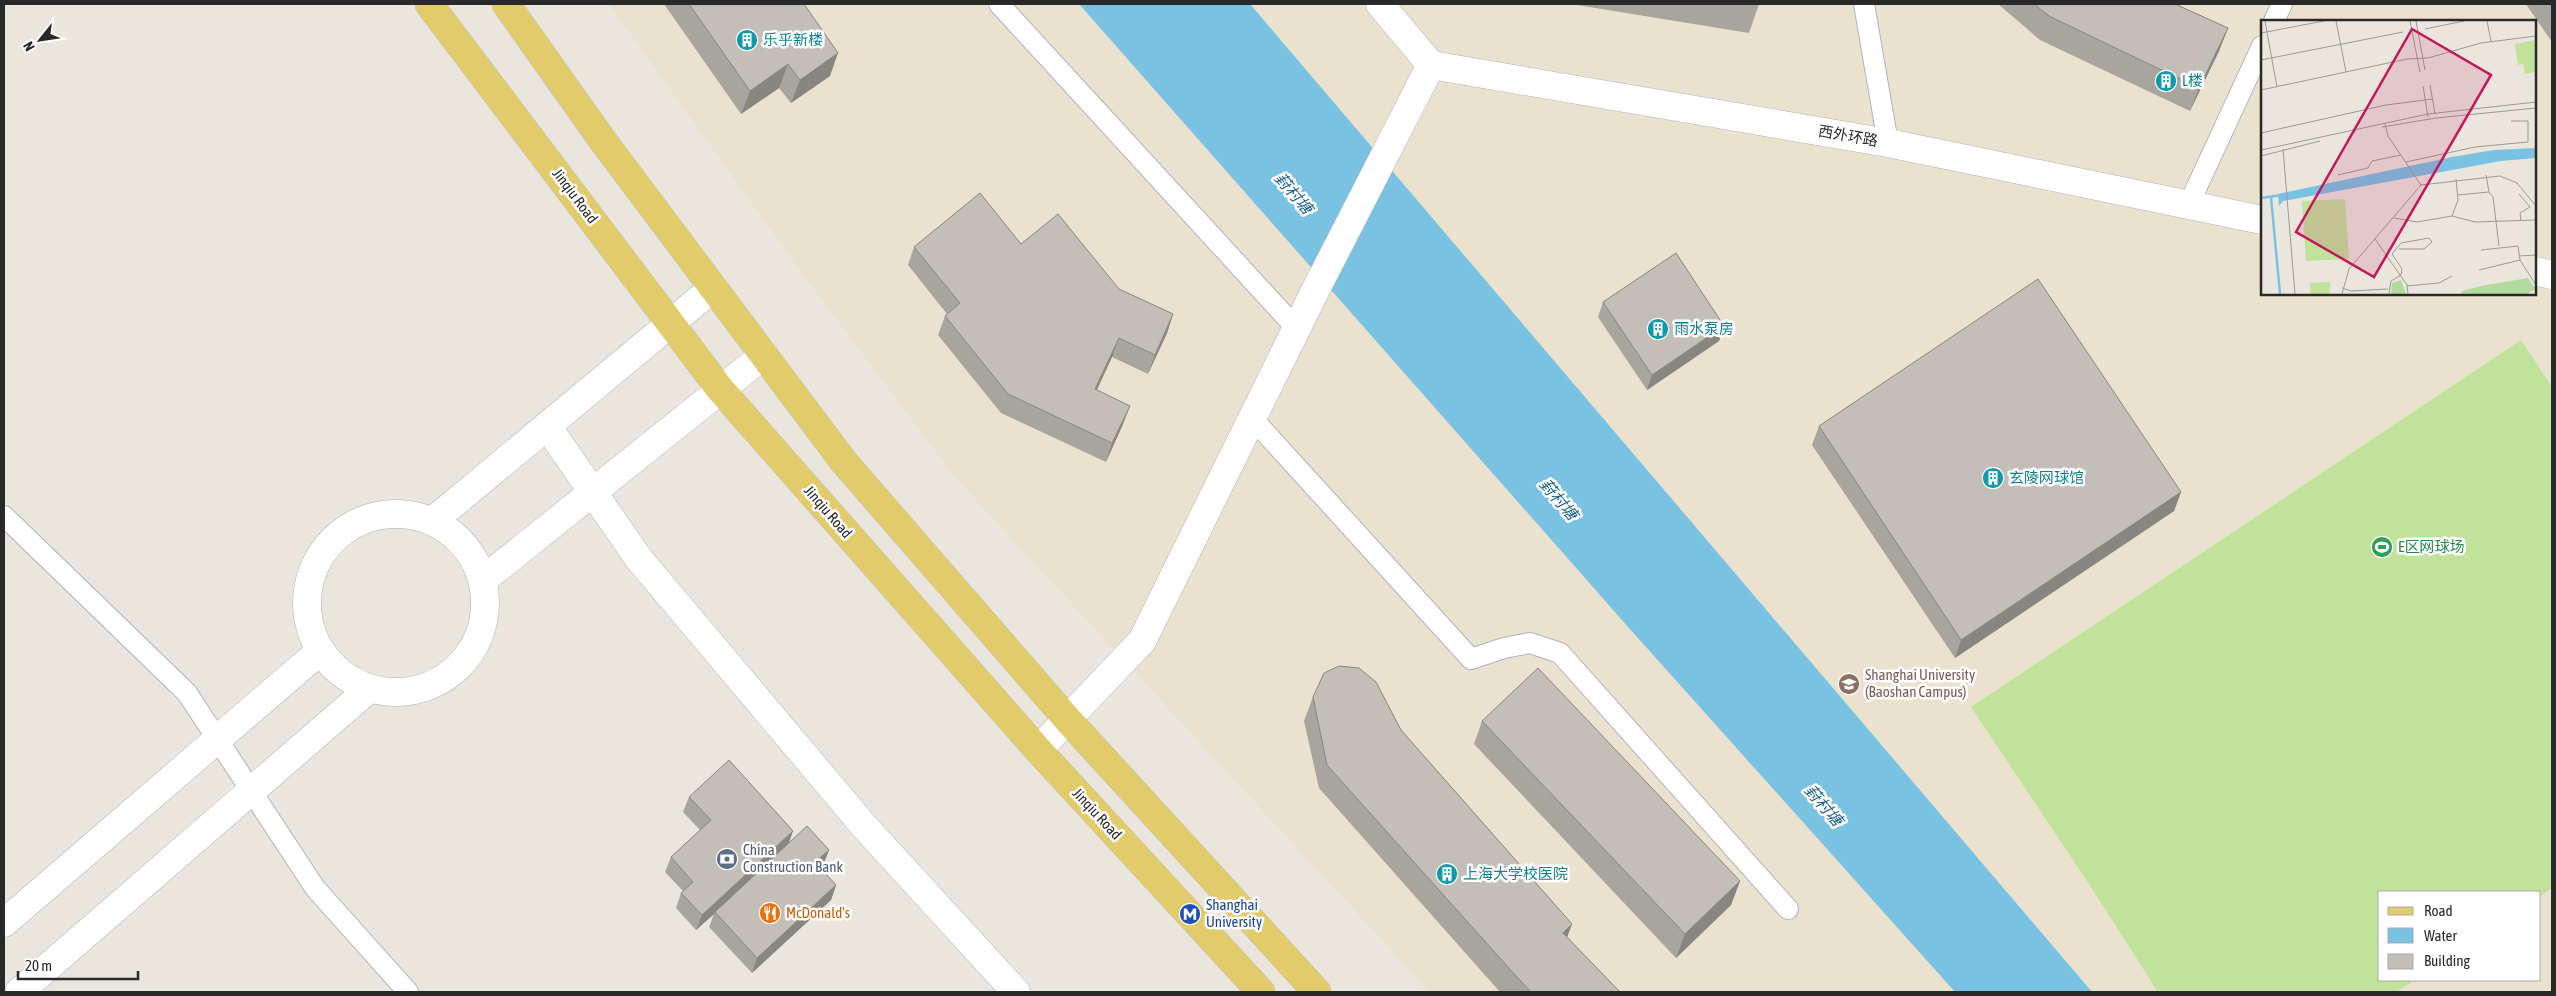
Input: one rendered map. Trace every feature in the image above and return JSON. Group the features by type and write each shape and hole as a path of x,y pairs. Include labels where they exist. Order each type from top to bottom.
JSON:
{"main road":[{"name":"Jinqiu Road","path":"429,4 671,322 720,390 1038,750 1261,992"},
{"path":"506,4 603,141 844,462 1068,720 1317,992"}],"street":[{"path":"1038,750 1142,641 1315,291 1431,65 1380,4"},
{"name":"西外环路","path":"1431,65 1888,143 2261,220"},
{"path":"2536,271 2552,274"},
{"path":"434,520 713,288"},
{"path":"483,580 764,355"},
{"path":"547,426 639,559 857,819 1016,992"},
{"path":"384,514 434,520 465,546 483,580 485,620 467,660 443,681 399,694 369,689 341,675 320,651 306,608 310,577 318,559 338,535 364,519 384,514"},
{"path":"4,923 320,651"},
{"path":"19,992 369,689"}],"lane":[{"path":"999,4 1296,329"},
{"path":"1864,4 1888,143"},
{"path":"2274,20 2282,4"},
{"path":"2188,206 2261,48"},
{"path":"1252,418 1471,659 1504,648 1530,643 1560,654 1788,909"},
{"path":"4,516 187,693 250,792 315,888 408,992"}],"shaded area":[{"name":"Shanghai University (Baoshan Campus)","path":"609,4 2552,4 2552,992 1430,992 954,476 799,269"}],"green space":[{"name":"E区网球场","path":"2521,340 2552,387 2552,888 2541,895 2541,891 2378,891 2378,981 2413,981 2396,992 2158,992 2091,887 1971,707"}],"water":[{"name":"葑村塘","path":"1079,4 1250,4 2092,992 1955,992 1629,628"}],"building":[{"name":"乐乎新楼","path":"689,4 804,4 838,53 800,80 788,64 750,91"},
{"path":"2034,4 2175,4 2228,28 2199,88 2049,16"},
{"path":"980,193 1021,244 1058,214 1119,289 1173,314 1155,355 1119,338 1095,389 1130,406 1112,443 1008,394 945,316 960,303 914,247"},
{"name":"雨水泵房","path":"1676,253 1724,326 1652,375 1603,302"},
{"name":"玄陵网球馆","path":"2038,279 2181,492 1961,640 1819,426"},
{"name":"上海大学校医院","path":"1339,666 1359,668 1376,682 1401,730 1572,924 1563,933 1620,992 1531,992 1327,765 1313,697 1324,673"},
{"path":"1538,668 1740,881 1685,934 1482,721"},
{"name":"China Construction Bank","path":"729,760 793,831 702,915 681,893 693,882 671,857 711,820 689,797"},
{"name":"McDonald's","path":"807,826 829,850 815,862 836,885 757,958 715,912"}],"place":[{"name":"乐乎新楼","path":"747,40"},
{"name":"L楼","path":"2166,81"},
{"name":"雨水泵房","path":"1658,329"},
{"name":"玄陵网球馆","path":"1993,478"},
{"name":"E区网球场","path":"2382,547"},
{"name":"Shanghai University (Baoshan Campus)","path":"1849,684"},
{"name":"China Construction Bank","path":"727,859"},
{"name":"上海大学校医院","path":"1447,874"},
{"name":"McDonald's","path":"770,913"},
{"name":"Shanghai University","path":"1190,914"}]}
